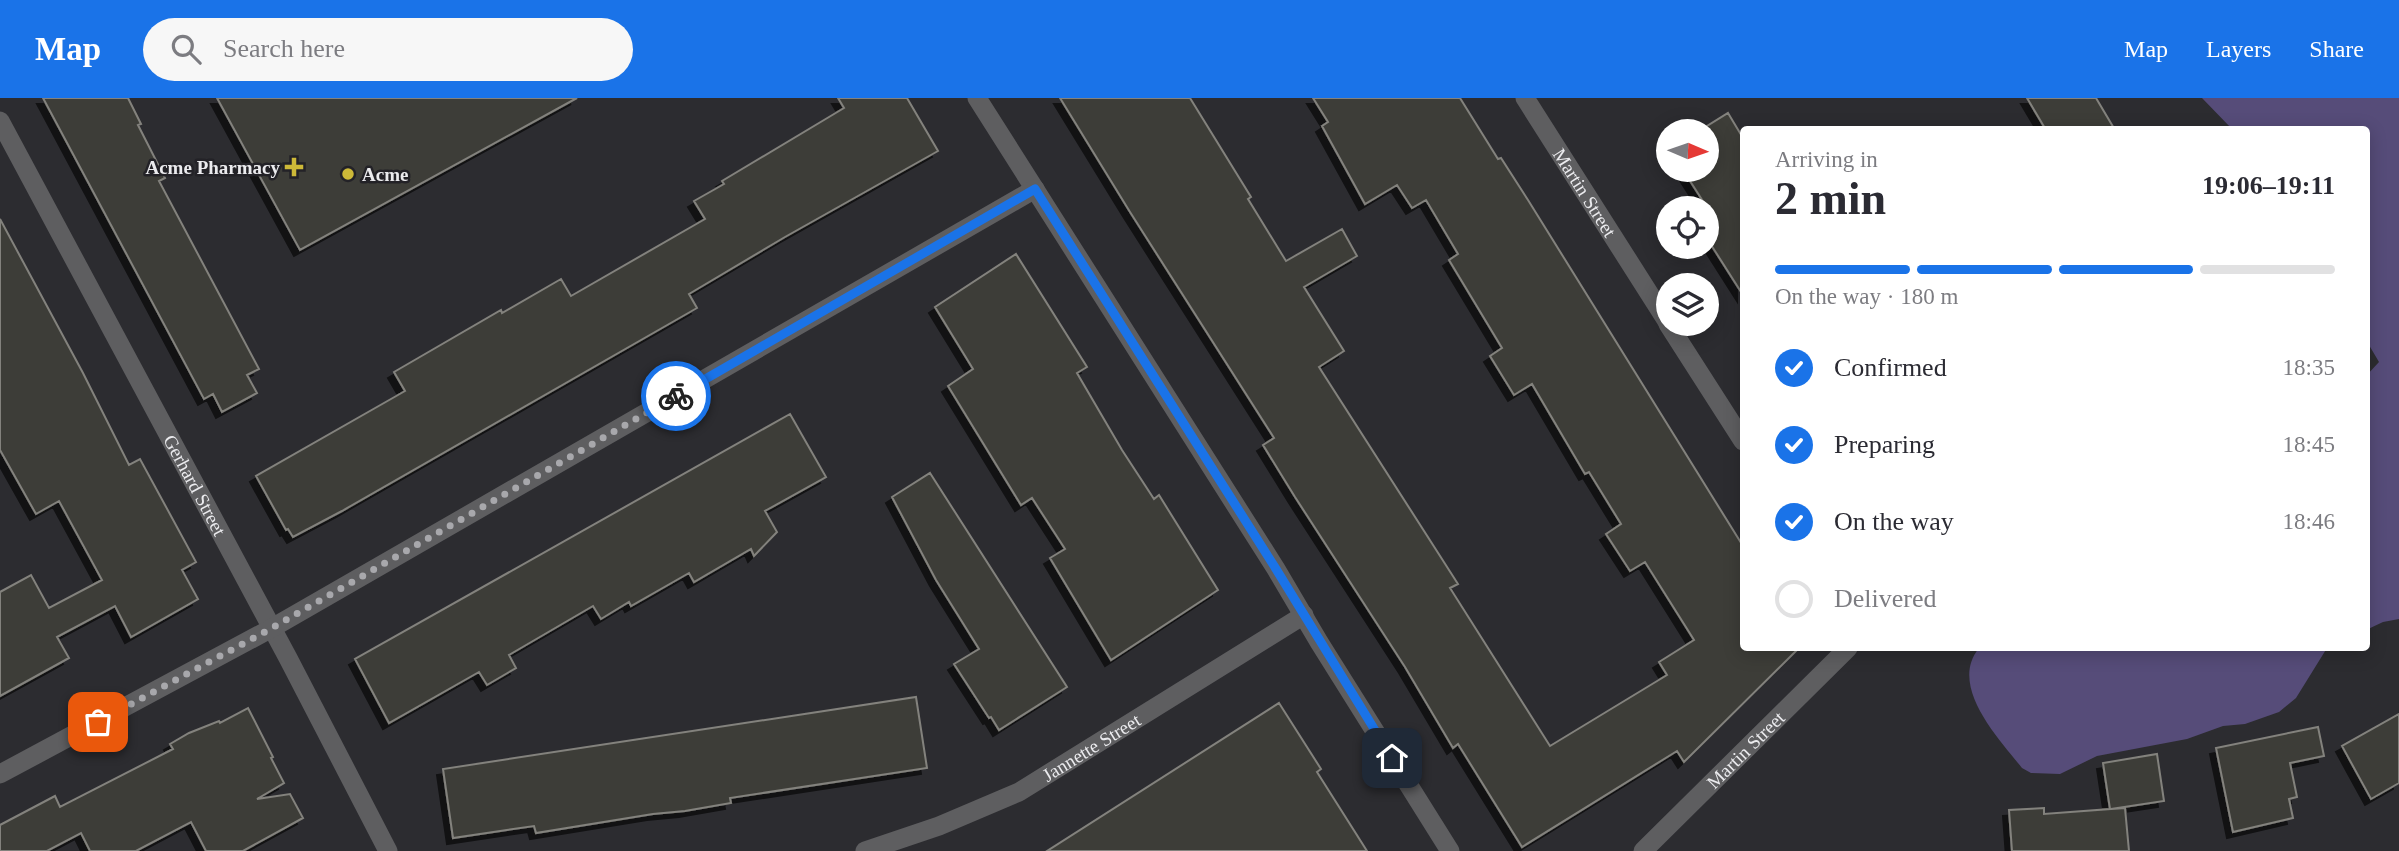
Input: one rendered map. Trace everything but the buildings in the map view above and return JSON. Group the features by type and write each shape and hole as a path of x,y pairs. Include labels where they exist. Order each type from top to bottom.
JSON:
{"street":[{"path":"977,98 1450,851"},
{"name":"Martin Street","path":"1525,98 1656,304"},
{"name":"Gerhard Street","path":"0,121 272,628 388,851"},
{"path":"0,774 272,628 1035,189"},
{"name":"Martin Street","path":"1676,336 1740,436"},
{"name":"Jannette Street","path":"865,851 939,826 1019,792 1304,615"},
{"name":"Martin Street","path":"1643,851 1845,651"}],"shaded area":[{"path":"2202,98 2399,98 2399,619 2370,628 2370,372 2379,362 2370,347 2370,126 2229,126"},
{"path":"1977,651 2325,651 2296,698 2279,712 2245,724 2223,726 2187,739 2097,756 2060,774 2031,773 2022,768 2001,742 1980,711 1973,695 1969,679 1971,663"}],"way so far":[{"path":"98,722 272,628 676,396"}],"place":[{"name":"Acme Pharmacy","path":"294,167"},
{"name":"Acme","path":"348,174"}],"route":[{"path":"676,396 1035,189 1276,569 1392,758"}]}
